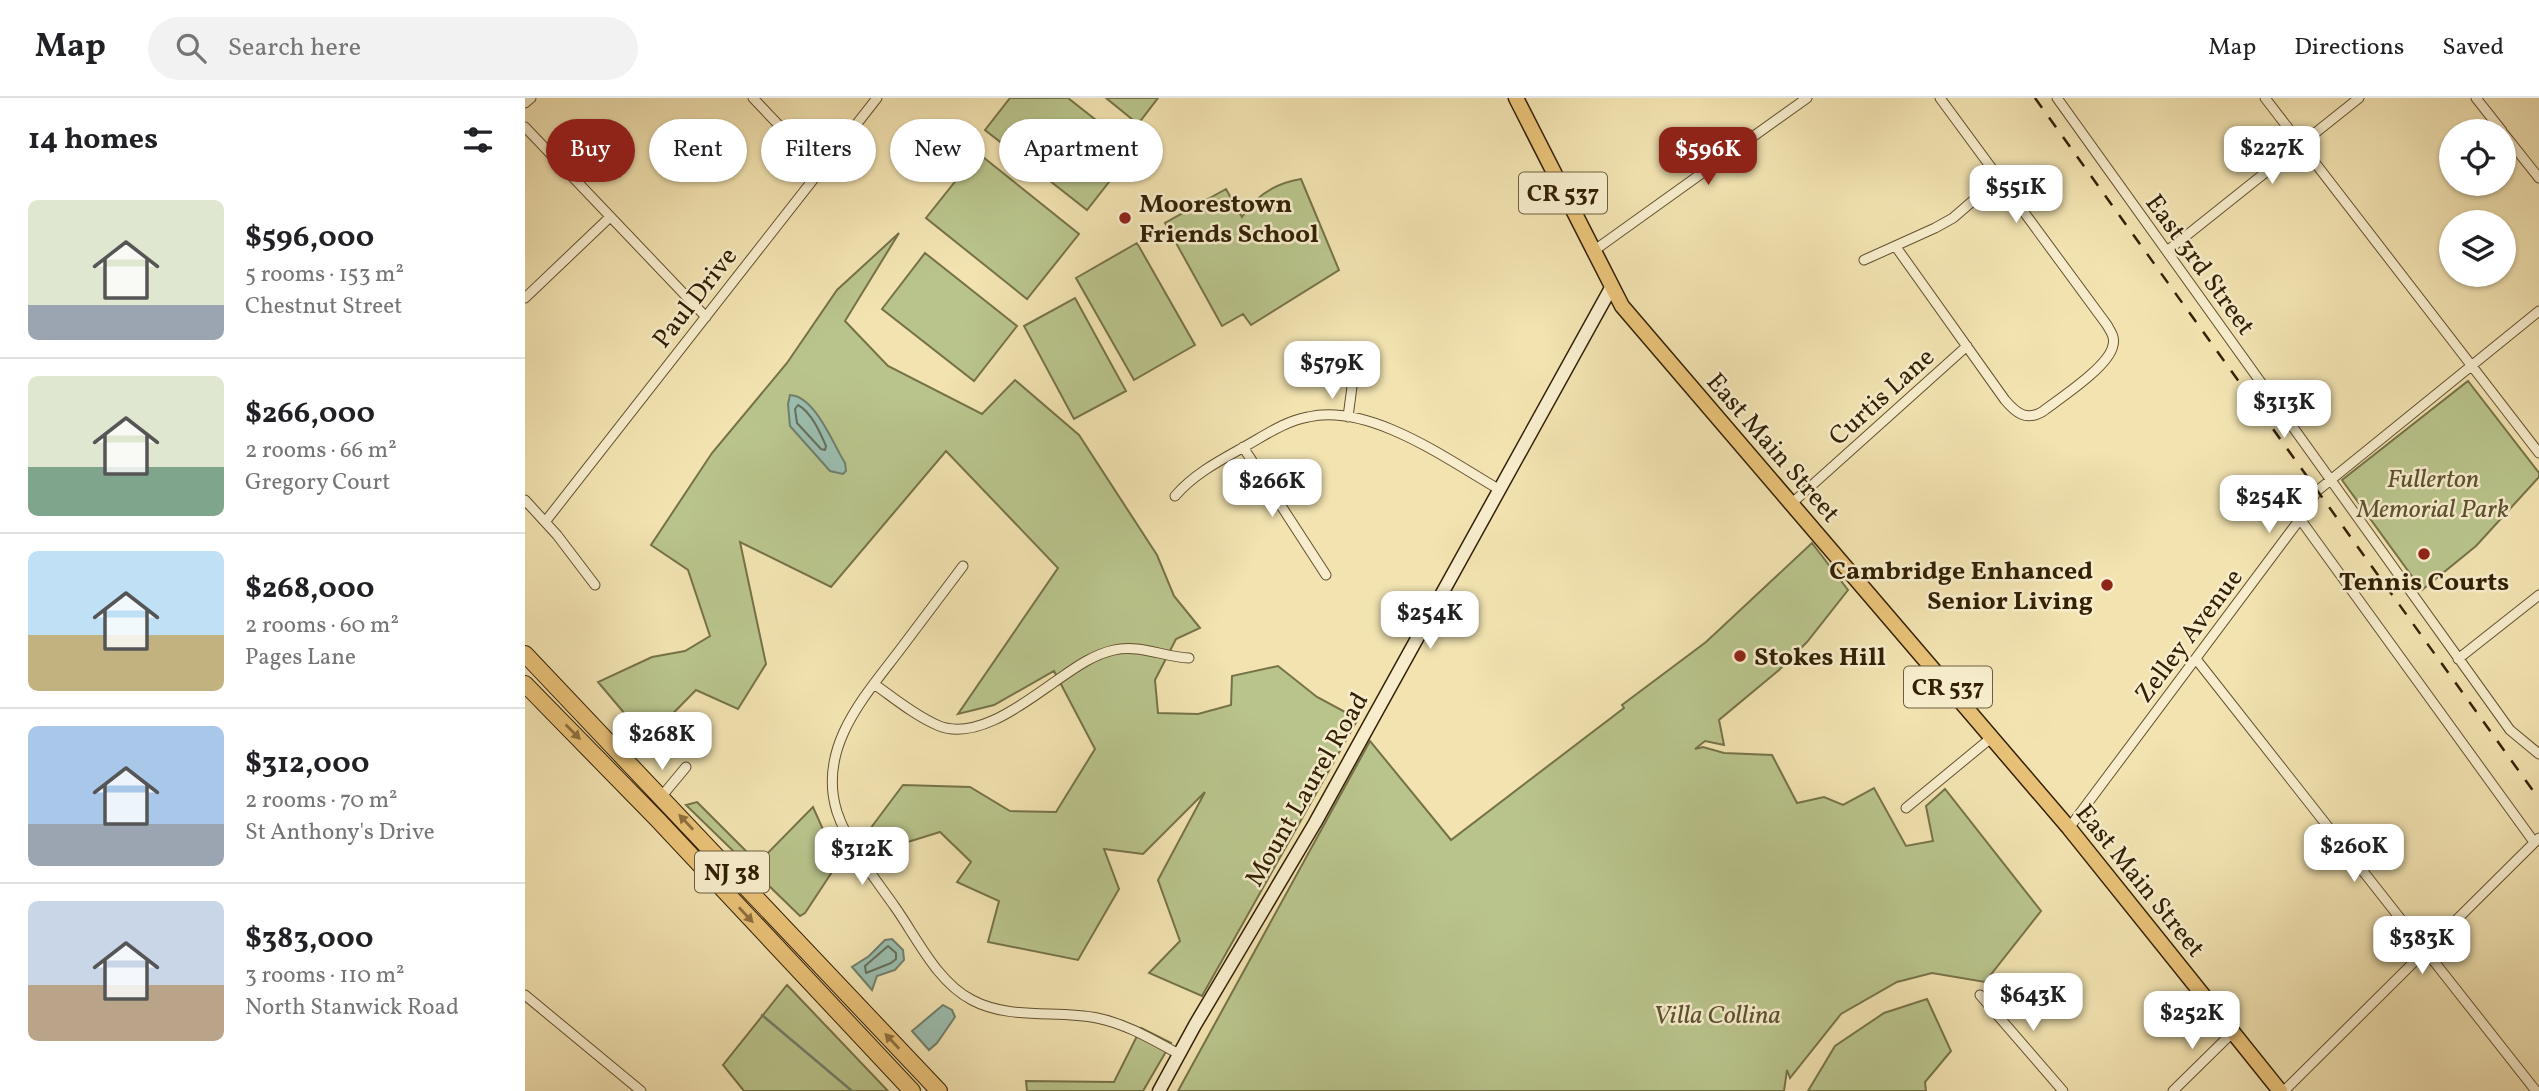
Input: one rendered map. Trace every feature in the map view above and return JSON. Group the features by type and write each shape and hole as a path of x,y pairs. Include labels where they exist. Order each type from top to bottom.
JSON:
{"highway":[{"name":"NJ 38","path":"525,654 939,1091"},
{"name":"NJ 38","path":"525,684 657,819 912,1091"}],"main road":[{"name":"East Main Street","path":"1516,98 1611,288 1638,325 2069,828 2232,1033 2282,1091"},
{"name":"Mount Laurel Road","path":"1159,1091 1315,822 1611,288"}],"street":[{"path":"525,103 531,98"},
{"path":"753,98 773,119"},
{"name":"Paul Drive","path":"860,119 877,98"},
{"path":"1592,251 1807,98"},
{"path":"1896,247 2010,406 2021,415 2031,417 2042,412 2111,354 2114,341 2107,325 1940,98"},
{"name":"East 3rd Street","path":"2057,98 2509,730 2539,754"},
{"path":"2265,98 2539,453"},
{"path":"2167,251 2359,98"},
{"path":"2476,98 2492,119"},
{"path":"525,127 706,317"},
{"path":"2516,149 2539,178"},
{"path":"1864,260 1953,218 1998,179"},
{"name":"Paul Drive","path":"545,522 810,182"},
{"path":"525,298 610,217"},
{"name":"Zelley Avenue","path":"2069,828 2300,519 2317,491 2539,311"},
{"name":"Curtis Lane","path":"1791,504 1967,346"},
{"path":"1348,417 1356,356"},
{"path":"1175,496 1191,479 1243,447 1306,417 1348,417 1390,429 1500,490"},
{"path":"1243,447 1326,575"},
{"path":"525,500 595,585"},
{"path":"2282,1091 2537,840 2300,519"},
{"path":"963,566 853,713 840,739 833,782 837,810 852,842 873,876 949,982 965,996 984,1006 999,1009 1104,1019 1137,1031 1179,1054"},
{"path":"2458,659 2539,595"},
{"path":"874,684 937,725 964,730 997,717 1075,668 1114,650 1137,649 1189,658"},
{"path":"2196,659 2536,1091"},
{"path":"1906,808 1991,738"},
{"path":"661,797 686,767"},
{"path":"525,995 641,1091"},
{"path":"1980,995 2063,1091"},
{"path":"2173,1091 2232,1033"}],"green space":[{"path":"1010,98 1068,98 1095,119 999,119 999,141 985,130"},
{"path":"1106,98 1158,98 1142,119 1132,119"},
{"path":"985,159 999,170 999,182 1014,182 1079,234 1027,299 926,218 955,182 985,182"},
{"path":"1301,179 1339,270 1251,325 1243,314 1222,326 1165,223 1226,189 1242,217 1267,191"},
{"path":"1051,182 1109,182 1087,210"},
{"path":"899,233 845,321 888,366 982,414 1015,380 1079,435 1157,555 1174,596 1200,628 1176,639 1155,680 1158,713 1198,714 1231,705 1232,676 1278,666 1317,697 1358,719 1202,996 1149,973 1180,941 1158,880 1205,792 1143,854 1104,849 1119,889 1078,960 988,942 999,901 957,882 971,862 940,832 892,847 870,829 903,785 970,787 1010,811 1056,812 1095,749 1054,671 994,705 958,714 1058,568 946,451 831,587 740,542 766,664 738,709 696,690 647,740 598,682 652,657 685,651 710,636 688,570 651,545 712,453 787,363 837,290"},
{"path":"1137,243 1195,345 1134,380 1076,278"},
{"path":"925,253 1017,326 974,381 882,309"},
{"path":"1075,298 1126,391 1074,419 1024,326"},
{"name":"Fullerton Memorial Park","path":"2468,381 2539,473 2539,477 2476,546 2422,590 2342,480"},
{"name":"Villa Collina","path":"1812,543 1848,590 1807,642 1779,670 1719,720 1724,745 1705,741 1695,749 1703,747 1724,753 1772,755 1797,803 1824,797 1843,805 1874,788 1906,846 1933,841 1926,806 1945,789 2041,911 1985,982 1932,973 1897,982 1841,1014 1790,1078 1787,1070 1784,1091 1178,1091 1370,741 1451,840 1706,642"},
{"path":"697,802 758,863 813,807 838,863 805,913 800,916 686,805"},
{"path":"787,985 888,1091 744,1091 723,1065"},
{"path":"1927,999 1951,1051 1925,1082 1926,1091 1808,1091 1835,1046 1884,1013"},
{"path":"1141,1028 1171,1043 1143,1091 1027,1091 1026,1081 1114,1082"}],"water":[{"path":"790,395 807,403 822,422 845,463 846,471 843,474 830,471 790,426"},
{"path":"892,939 903,950 904,960 895,970 877,976 872,990 852,967 869,956 885,940"},
{"path":"943,1005 952,1010 955,1017 929,1050 912,1031"}],"waterway":[{"path":"762,1015 852,1091"}],"railway":[{"path":"2035,98 2539,799"}],"place":[{"name":"Moorestown Friends School","path":"1125,218"},
{"name":"Tennis Courts","path":"2424,554"},
{"name":"Cambridge Enhanced Senior Living","path":"2107,585"},
{"name":"Stokes Hill","path":"1740,656"}]}
